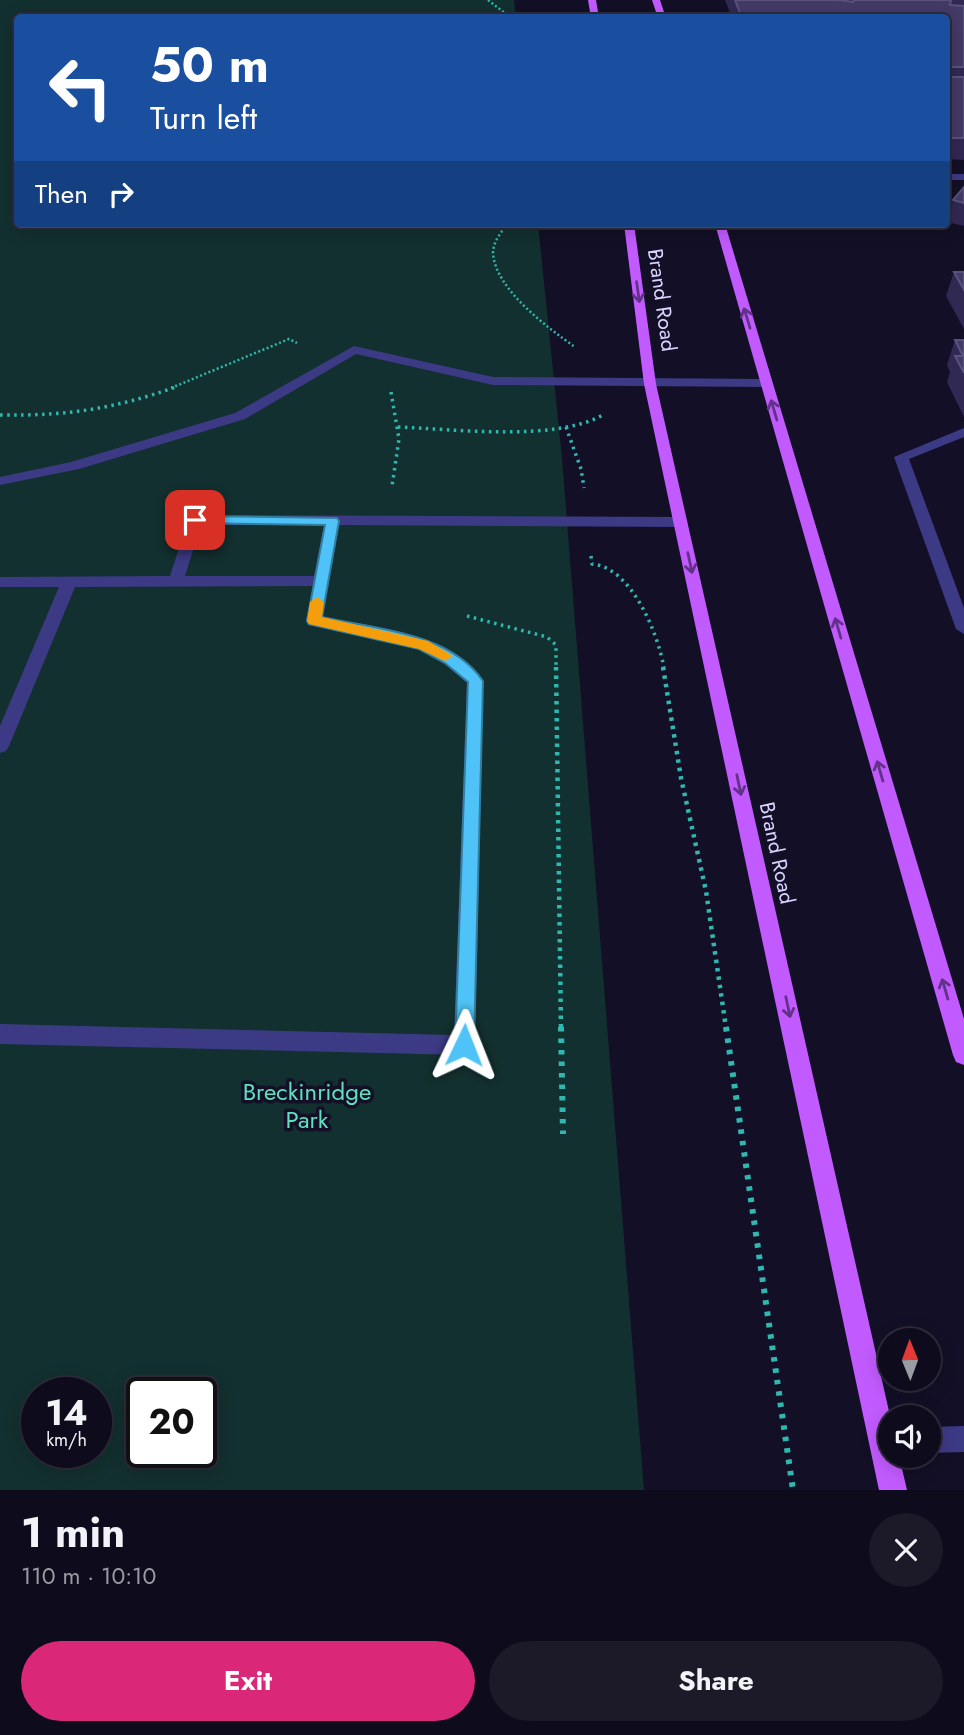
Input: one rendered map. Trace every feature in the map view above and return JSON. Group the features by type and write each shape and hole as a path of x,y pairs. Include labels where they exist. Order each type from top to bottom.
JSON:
{"main road":[{"name":"Brand Road","path":"630,228 650,384 879,1405"},
{"path":"721,228 964,1055"},
{"name":"Brand Road","path":"890,1468 893,1490"}],"street":[{"path":"0,481 74,466 240,416 354,350 493,381 766,383"},
{"path":"964,432 901,457 964,629"},
{"path":"176,582 195,520 681,522"},
{"path":"0,1034 464,1045 475,681 450,659 423,645 314,621 332,521"},
{"path":"0,582 321,581"},
{"path":"0,746 69,582"},
{"path":"941,1440 964,1439"}],"path":[{"path":"488,0 506,14"},
{"path":"505,228 495,244 493,255 507,284 541,321 583,352"},
{"path":"398,427 566,427 599,420 606,412"},
{"path":"566,427 581,469 584,490"},
{"path":"591,551 593,564 611,568 624,582 649,619 661,652 681,778 706,891 793,1490"},
{"path":"467,616 547,637 556,645 563,1134"}],"green space":[{"name":"Breckinridge Park","path":"0,0 514,0 516,14 14,14 14,228 538,228 562,458 644,1490 0,1490"}],"building":[{"path":"735,0 951,0 950,5 964,6 964,67 950,67 950,14 740,14"},
{"path":"950,67 951,77 964,77 964,138 950,138"},
{"path":"964,187 964,203 953,200"},
{"path":"954,272 964,272 964,290"},
{"path":"955,340 964,340 964,373 955,356 963,356"}],"slow traffic":[{"path":"317,602 314,621 423,645 445,656"}],"route":[{"path":"195,520 332,521 314,621 423,645 450,659 475,681 464,1045"}]}
